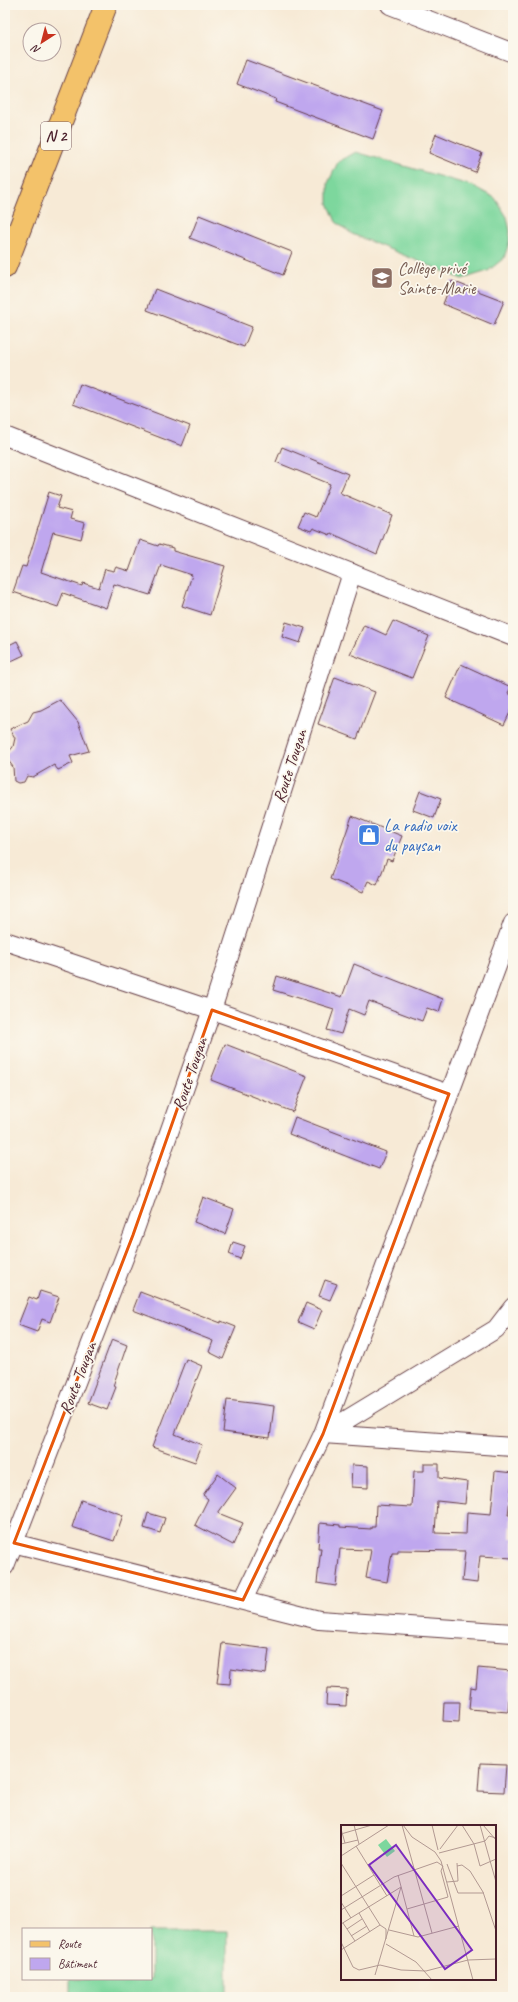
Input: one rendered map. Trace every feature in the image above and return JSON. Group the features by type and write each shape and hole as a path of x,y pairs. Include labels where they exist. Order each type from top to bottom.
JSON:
{"main road":[{"name":"N 2","path":"5,267 106,5"}],"street":[{"path":"390,5 513,53"},
{"path":"5,436 513,637"},
{"name":"Route Tougan","path":"5,1566 9,1542 133,1235 212,1010 352,574"},
{"path":"243,1600 322,1434 513,923"},
{"path":"5,941 212,1010 449,1094"},
{"path":"322,1434 496,1328 513,1307"},
{"path":"322,1434 513,1447"},
{"path":"9,1542 319,1620 513,1633"}],"highlighted area":[{"path":"212,1010 449,1094 323,1434 243,1600 14,1543 133,1235"}],"green space":[{"path":"356,152 473,186 495,198 507,217 510,231 509,243 504,258 488,271 462,279 352,234 336,222 328,203 328,183 338,162"},
{"path":"152,1931 227,1931 227,1997 70,1997 70,1980 152,1980"}],"building":[{"path":"246,60 383,111 373,139 275,102 276,99 237,84"},
{"path":"436,134 482,153 475,172 429,153"},
{"path":"199,215 292,252 283,275 190,238"},
{"path":"452,281 504,301 494,325 443,304"},
{"path":"155,289 252,327 244,347 147,310"},
{"path":"80,384 190,426 182,446 73,404"},
{"path":"282,447 348,474 340,493 392,515 377,554 331,533 330,535 313,528 311,531 298,526 304,512 316,517 330,484 276,462"},
{"path":"49,492 61,496 57,508 72,512 70,519 85,523 81,539 53,532 41,572 82,586 83,583 99,588 105,569 114,571 116,567 129,571 140,540 158,546 159,544 173,548 173,551 225,566 210,615 182,606 192,575 161,565 150,595 114,584 106,608 63,593 58,607 13,592 22,566 26,567"},
{"path":"393,621 429,636 412,678 350,654 364,625 386,635"},
{"path":"286,622 305,628 300,643 282,637"},
{"path":"17,641 24,655 5,664 5,647"},
{"path":"461,664 511,687 508,693 513,696 513,706 504,725 446,698"},
{"path":"335,677 375,692 357,739 318,724"},
{"path":"60,700 78,722 89,751 70,756 73,763 58,770 54,765 33,777 27,776 24,782 18,783 14,781 13,767 5,756 13,747 15,738 10,729 28,721 33,712 41,710"},
{"path":"420,791 441,799 434,818 413,810"},
{"path":"352,816 402,836 392,861 387,859 377,885 368,881 363,892 330,879"},
{"path":"354,964 443,999 439,1012 427,1008 422,1021 369,1001 364,1015 349,1009 341,1034 327,1030 334,1009 273,990 277,976 342,997"},
{"path":"225,1044 307,1076 293,1112 211,1080"},
{"path":"295,1117 386,1152 379,1169 289,1134"},
{"path":"203,1197 234,1209 225,1234 194,1222"},
{"path":"233,1242 245,1246 240,1259 229,1254"},
{"path":"325,1280 337,1284 330,1300 319,1296"},
{"path":"40,1291 59,1297 50,1322 42,1319 37,1332 18,1325 29,1297 37,1300"},
{"path":"140,1292 221,1323 221,1321 236,1327 223,1359 209,1352 213,1341 133,1310"},
{"path":"306,1303 322,1310 314,1329 298,1322"},
{"path":"112,1339 127,1345 113,1386 116,1387 107,1410 88,1403"},
{"path":"186,1359 202,1366 175,1434 202,1445 195,1462 152,1447"},
{"path":"227,1400 274,1406 270,1438 223,1432"},
{"path":"424,1464 439,1464 439,1478 467,1482 465,1504 437,1501 435,1533 466,1534 467,1512 491,1514 495,1471 513,1473 508,1515 511,1515 510,1538 513,1538 513,1558 480,1556 477,1583 462,1581 465,1551 398,1550 398,1553 392,1553 387,1582 366,1578 371,1550 340,1549 336,1586 317,1583 321,1548 318,1548 320,1523 340,1525 340,1527 371,1529 371,1527 375,1527 376,1505 412,1507 414,1471 424,1471"},
{"path":"352,1465 368,1466 368,1488 351,1487"},
{"path":"218,1474 236,1488 218,1513 243,1523 233,1545 195,1525 208,1499 203,1495"},
{"path":"81,1500 123,1515 114,1541 72,1527"},
{"path":"148,1513 165,1518 160,1533 144,1528"},
{"path":"222,1643 269,1649 266,1674 231,1669 230,1684 217,1683"},
{"path":"478,1668 511,1671 508,1712 469,1709 471,1687 476,1688"},
{"path":"327,1688 347,1689 346,1706 326,1705"},
{"path":"444,1702 460,1702 459,1722 443,1721"},
{"path":"480,1764 506,1765 504,1792 478,1791"}],"place":[{"name":"Collège privé Sainte-Marie","path":"382,278"},
{"name":"La radio voix du paysan","path":"369,835"}]}
